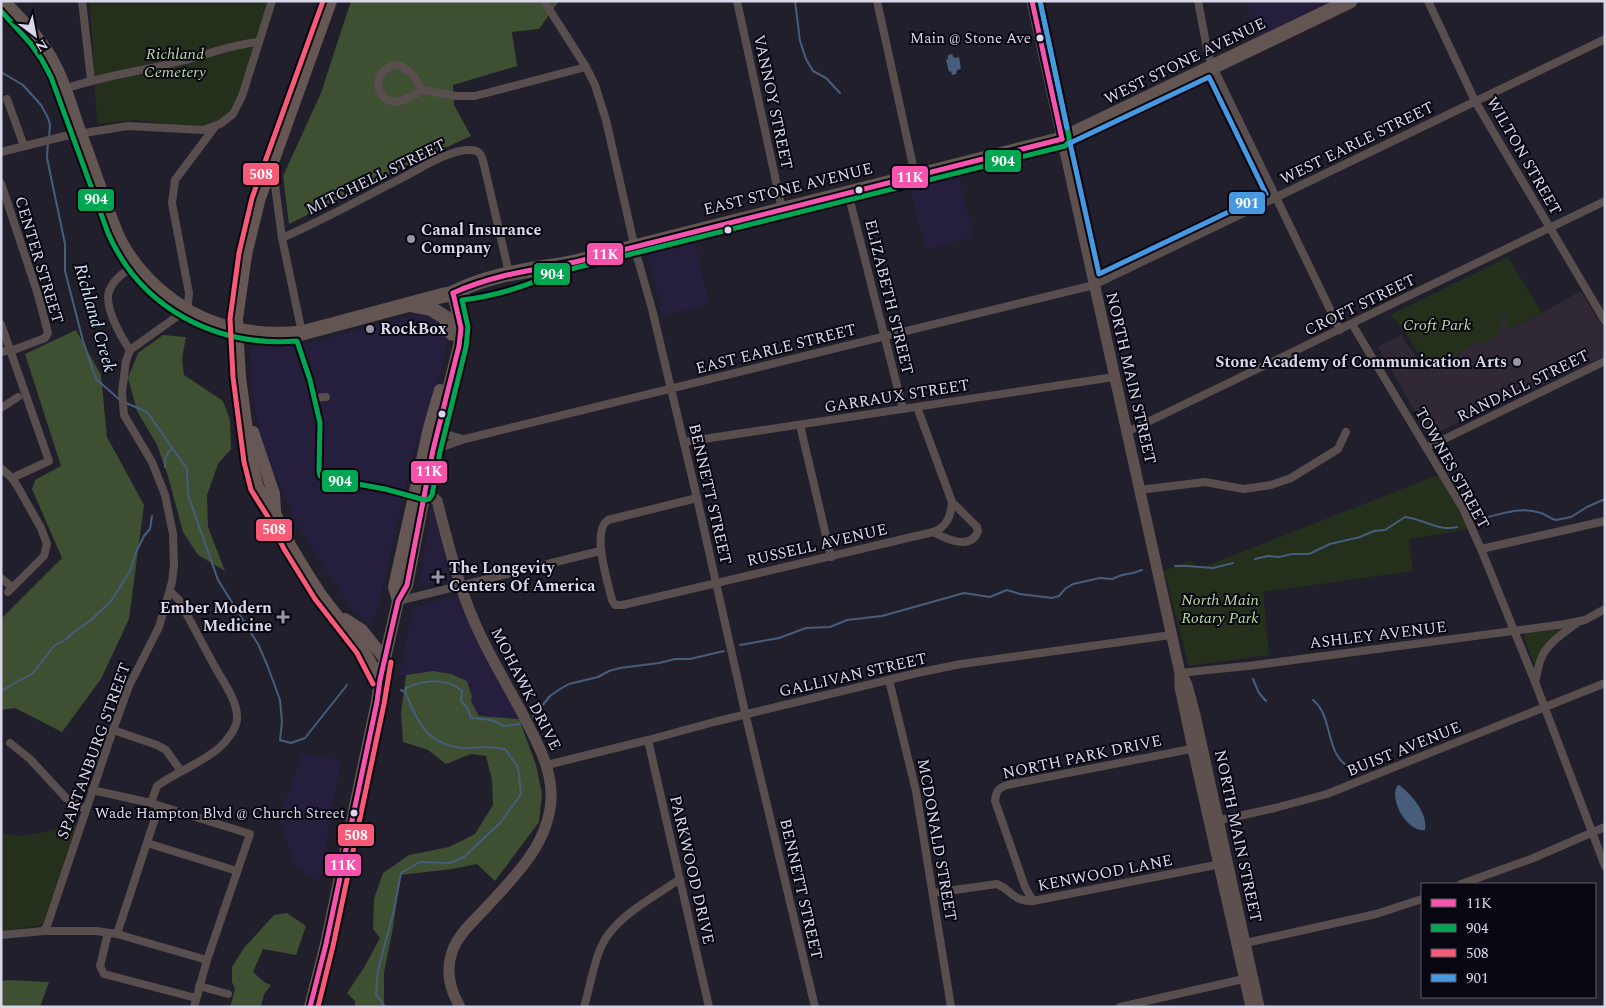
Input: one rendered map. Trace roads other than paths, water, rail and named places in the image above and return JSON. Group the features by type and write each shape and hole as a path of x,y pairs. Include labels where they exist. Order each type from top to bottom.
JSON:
{"highway":[{"name":"EAST STONE AVENUE","path":"2,1 29,28 46,52 64,89 113,228 125,251 135,265 161,293 210,323 252,334 285,335 302,333 454,293 471,292 507,283 538,273 552,266"},
{"name":"WEST STONE AVENUE","path":"1062,139 1350,1"},
{"name":"EAST STONE AVENUE","path":"454,293 467,286 496,276 552,266 635,246 1062,139"},
{"path":"412,304 430,308 446,318 452,333"}],"main road":[{"path":"331,1 272,165 251,232 237,319 238,343 250,460 258,487 275,513 290,546 303,568 321,595 363,649 380,680"},
{"path":"310,1007 330,925 398,601 407,585 429,428 448,359 452,333 454,293"},
{"path":"420,492 433,450 459,346 461,328 454,293"},
{"path":"244,412 252,428 274,494 275,513"},
{"path":"248,440 264,484 270,483"},
{"path":"336,614 362,630 385,659"}],"street":[{"path":"82,1 91,80"},
{"path":"135,265 118,278 110,289 108,297 118,328 130,350 186,310 189,293 172,203 175,180 214,128 233,114 238,106 272,1"},
{"name":"BENNETT STREET","path":"544,1 586,67 595,85 606,120 635,246 698,498 746,714 815,1007"},
{"name":"VANNOY STREET","path":"736,1 782,208"},
{"path":"877,1 915,175"},
{"name":"NORTH MAIN STREET","path":"1032,1 1180,673 1180,687 1197,748 1241,945 1248,978 1251,1007"},
{"path":"1198,1 1208,54 1213,67 1340,330"},
{"name":"WILTON STREET","path":"1428,1 1475,101 1605,321"},
{"name":"WEST EARLE STREET","path":"1094,285 1605,39"},
{"path":"64,89 91,80 181,61 242,44 259,42"},
{"path":"422,90 419,83 408,70 396,65 384,70 379,78 379,90 388,100 400,101 422,90 456,96 475,96 586,67"},
{"path":"7,99 24,146"},
{"path":"1,152 80,134 128,126 190,130 214,128"},
{"name":"MITCHELL STREET","path":"282,238 449,154 466,150 478,151 484,165 509,273"},
{"path":"272,165 282,238 302,333"},
{"name":"CENTER STREET","path":"1,183 38,295 48,334 45,338 5,351"},
{"name":"ELIZABETH STREET","path":"848,193 903,409"},
{"name":"CROFT STREET","path":"1127,432 1605,201"},
{"name":"EAST EARLE STREET","path":"433,450 464,439 1094,285"},
{"path":"1,324 5,351"},
{"name":"TOWNES STREET","path":"1352,324 1462,509 1481,549 1535,682 1605,866"},
{"path":"1,345 20,375 49,461 12,478"},
{"name":"SPARTANBURG STREET","path":"44,931 112,730 129,686 159,627 172,582 174,550 169,508 157,472 127,421 122,407 126,361 130,350"},
{"name":"RANDALL STREET","path":"1426,448 1605,362"},
{"name":"GARRAUX STREET","path":"684,442 1114,377"},
{"path":"1,408 18,397"},
{"path":"314,398 326,397"},
{"path":"917,407 952,502 952,510 946,523 933,532 944,538 964,543 976,536 977,527 952,502"},
{"path":"439,425 445,434 464,439"},
{"path":"800,425 831,556"},
{"path":"1140,490 1205,482 1244,489 1271,485 1291,478 1338,449 1346,432"},
{"path":"1,468 12,478 41,528 47,547 41,560 10,590 1,578"},
{"name":"MOHAWK DRIVE","path":"420,492 430,495 437,501 460,587 478,630 535,740 546,765 550,785 551,799 547,821 535,849 518,873 468,927 452,953 449,971 451,990 460,1007"},
{"path":"398,601 600,552 604,522 698,498"},
{"path":"1481,549 1605,521"},
{"name":"RUSSELL AVENUE","path":"600,552 612,600 615,605 623,605 933,532"},
{"path":"117,934 147,843 157,786 211,754 223,744 233,729 237,717 228,690 180,600 170,591"},
{"name":"ASHLEY AVENUE","path":"1180,673 1256,665 1579,622 1605,609"},
{"name":"ASHLEY AVENUE","path":"1535,682 1543,655 1555,641 1579,622"},
{"name":"GALLIVAN STREET","path":"546,765 746,714 961,664 1171,635"},
{"name":"MCDONALD STREET","path":"889,680 916,791 951,1007"},
{"name":"BUIST AVENUE","path":"1213,821 1327,794 1605,683"},
{"path":"112,730 158,745 166,750 181,771"},
{"name":"PARKWOOD DRIVE","path":"648,740 709,1007"},
{"path":"10,744 30,759 66,798 85,809"},
{"name":"NORTH PARK DRIVE","path":"1033,901 1025,887 995,801 995,793 998,789 1007,785 1197,748"},
{"path":"92,790 155,805 250,834 207,960 195,1003 104,974 100,966 108,933"},
{"path":"1464,883 1531,859 1605,827"},
{"path":"147,843 237,871"},
{"name":"KENWOOD LANE","path":"933,893 997,884 1023,901 1033,901 1223,864"},
{"path":"584,1007 601,948 610,932 622,920 680,879"},
{"path":"1241,945 1376,914 1421,899"},
{"path":"1,935 44,931 96,931 117,934 207,960"},
{"path":"1120,1007 1248,978"},
{"name":"NORTH MAIN STREET","path":"1248,978 1259,1007"},
{"path":"200,986 228,994"}],"water":[{"path":"952,54 954,58 959,57 961,69 952,75 951,71 949,72 946,60 948,55"},
{"path":"1399,785 1418,804 1424,817 1425,830 1419,830 1412,826 1402,815 1395,792"}],"waterway":[{"path":"795,1 800,41 806,59 813,71 826,78 840,93"},
{"name":"Richland Creek","path":"1,72 23,85 41,105 50,125 49,138"},
{"name":"Richland Creek","path":"48,142 47,158 65,244 65,271 83,341 96,379 120,400"},
{"name":"Richland Creek","path":"126,403 147,412 187,469 188,495 218,580 258,644 280,700 282,722 280,740 291,743 305,738 347,685"},
{"path":"165,467 166,457 172,449"},
{"path":"1483,518 1512,511 1526,510 1541,513 1556,520 1571,517 1605,499"},
{"path":"1,691 33,673 54,646 91,620 111,601 130,571 136,552 150,529 152,516"},
{"path":"1255,559 1268,556 1279,557 1292,554 1309,554 1330,544 1360,537 1374,531 1385,530 1405,517 1444,528 1457,527"},
{"path":"1175,566 1213,568 1233,563"},
{"path":"740,645 779,638 806,628 830,627 847,620 882,616 964,593 990,597 1007,590 1020,594 1052,598 1059,596 1073,584 1100,578 1112,579 1142,570"},
{"path":"533,717 550,696 569,684 598,677 620,668 675,659 690,659 724,651"},
{"path":"1253,679 1259,693 1266,701"},
{"path":"405,692 406,688 420,683 442,682 462,691 461,701 468,709 471,718 491,720 505,726 520,724"},
{"name":"Richland Creek","path":"385,1007 376,994 378,970 394,910 401,873 420,862 450,863 464,857 501,822 521,794 518,767 505,749 488,747 462,748 440,742 425,730 414,713 405,692 401,690"},
{"path":"1313,700 1320,708 1333,747 1338,756 1344,764 1354,770"}],"place":[{"name":"Main @ Stone Ave","path":"1040,38"},
{"name":"Canal Insurance Company","path":"411,239"},
{"name":"RockBox","path":"370,329"},
{"name":"Stone Academy of Communication Arts","path":"1517,362"},
{"name":"The Longevity Centers Of America","path":"438,577"},
{"name":"Ember Modern Medicine","path":"283,617"},
{"name":"Wade Hampton Blvd @ Church Street","path":"354,813"}],"park label":[{"name":"Richland Cemetery","path":"175,63"},
{"name":"Croft Park","path":"1437,325"},
{"name":"North Main Rotary Park","path":"1220,609"}]}
